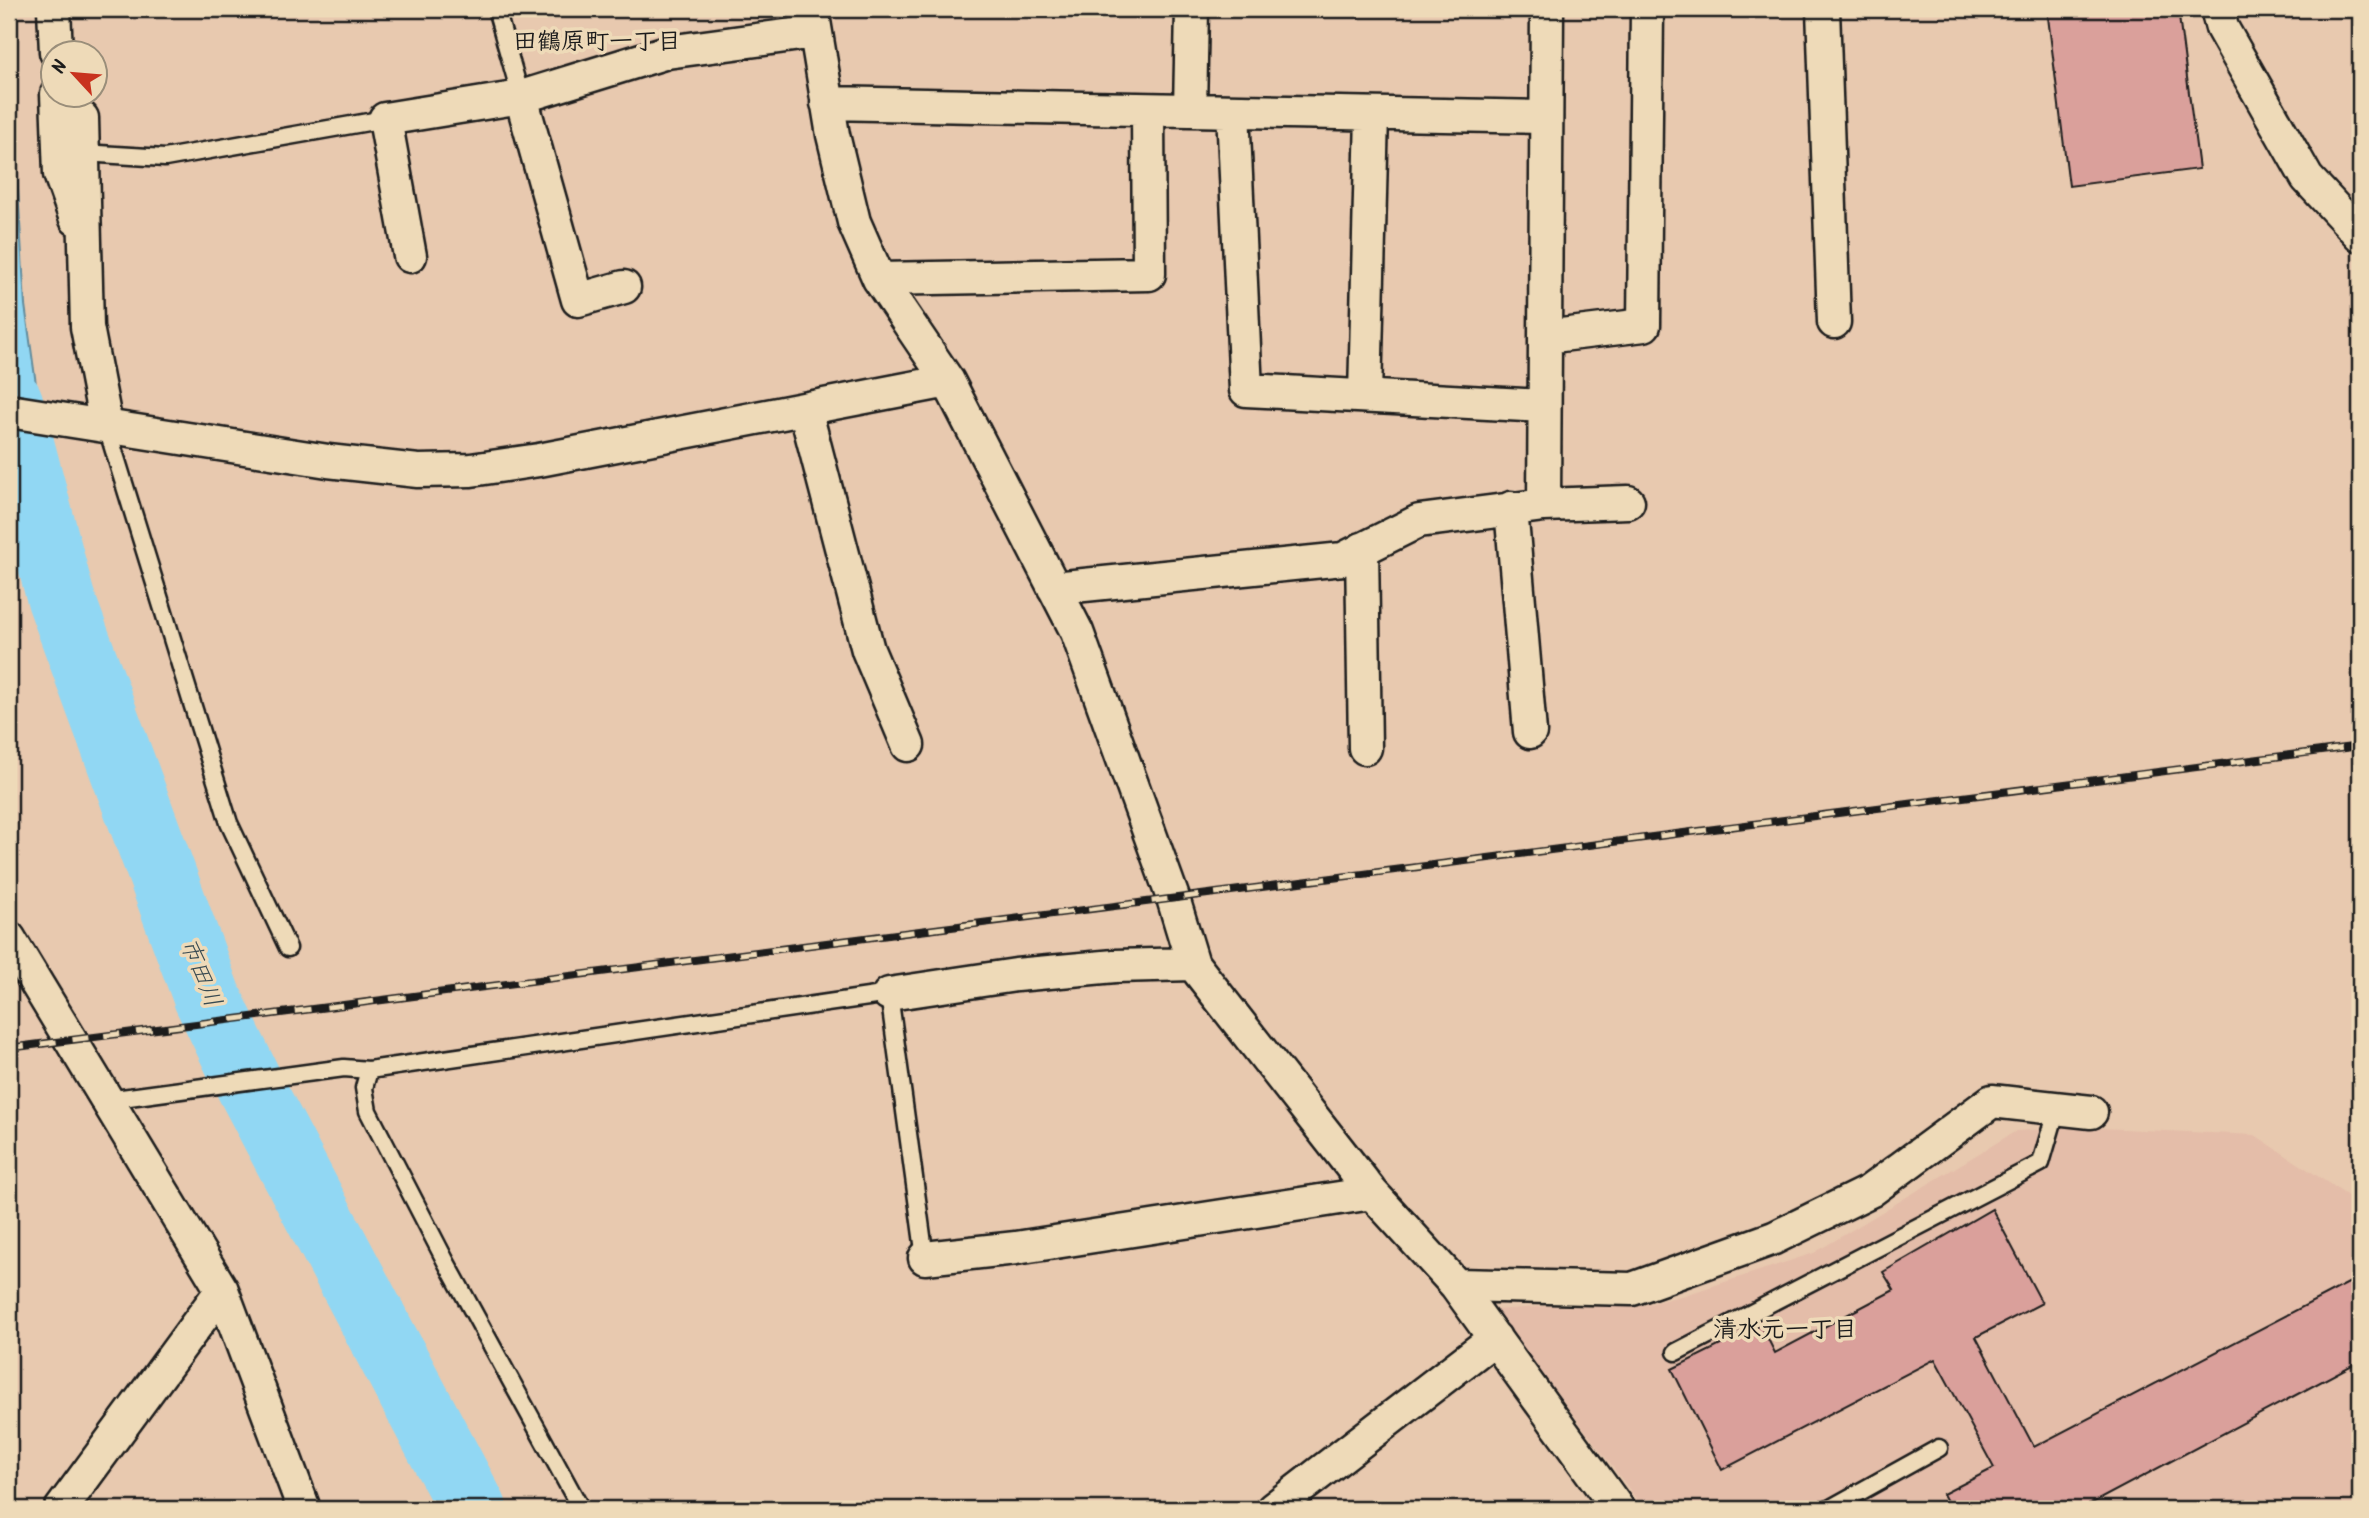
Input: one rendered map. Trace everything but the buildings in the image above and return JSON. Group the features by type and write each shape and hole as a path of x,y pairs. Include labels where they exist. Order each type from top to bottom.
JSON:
{"street":[{"path":"54,9 55,38"},
{"path":"1190,110 1192,9"},
{"path":"1544,505 1547,9"},
{"path":"1545,337 1644,325 1647,9"},
{"path":"1823,9 1834,323"},
{"path":"2217,9 2222,29 2306,178 2360,235"},
{"path":"410,256 385,119 521,97 667,52 813,21 832,135 854,222 879,279 948,381 1077,632 1173,898 1193,964 1372,1193 1456,1285 1618,1509"},
{"path":"521,97 578,300 624,287"},
{"path":"827,103 1545,117"},
{"path":"58,108 60,174 85,244"},
{"path":"879,279 1149,274 1148,110"},
{"path":"1233,111 1246,390 1544,406"},
{"path":"1365,396 1372,114"},
{"path":"82,118 92,423"},
{"path":"9,411 328,461 418,471 471,470 539,460 948,381"},
{"path":"805,409 868,650 908,745"},
{"path":"1054,588 1343,559 1419,522 1511,508 1628,502"},
{"path":"1511,508 1530,732"},
{"path":"1363,549 1365,748"},
{"path":"9,938 222,1290 304,1509"},
{"path":"889,994 1016,975 1115,966 1193,964"},
{"path":"1456,1285 1632,1289 1774,1238 1870,1191 1992,1101 2091,1112"},
{"path":"925,1258 1016,1248 1372,1193"},
{"path":"61,1509 222,1290"},
{"path":"1273,1509 1495,1338"}],"lane":[{"path":"496,9 521,97"},
{"path":"83,153 165,158 385,119"},
{"path":"92,423 229,824 288,948"},
{"path":"107,1100 344,1068 369,1070 889,994 925,1258"},
{"path":"369,1070 364,1088 368,1111 446,1262 581,1509"},
{"path":"1676,1352 2042,1163 2057,1108"},
{"path":"1829,1509 1939,1448"}],"shaded area":[{"path":"2078,1127 2255,1135 2360,1204 2360,1509 1644,1509 1495,1310 1552,1306 1636,1307 1685,1295 1814,1253 2016,1131"}],"water":[{"path":"9,41 25,305 36,384 9,381"}],"waterway":[{"name":"市田川","path":"9,402 61,599 207,997 250,1086 473,1509"}],"railway":[{"path":"9,1048 2360,746"}],"district":[{"name":"田鶴原町一丁目","path":"597,42"},
{"name":"清水元一丁目","path":"1785,1330"}]}
